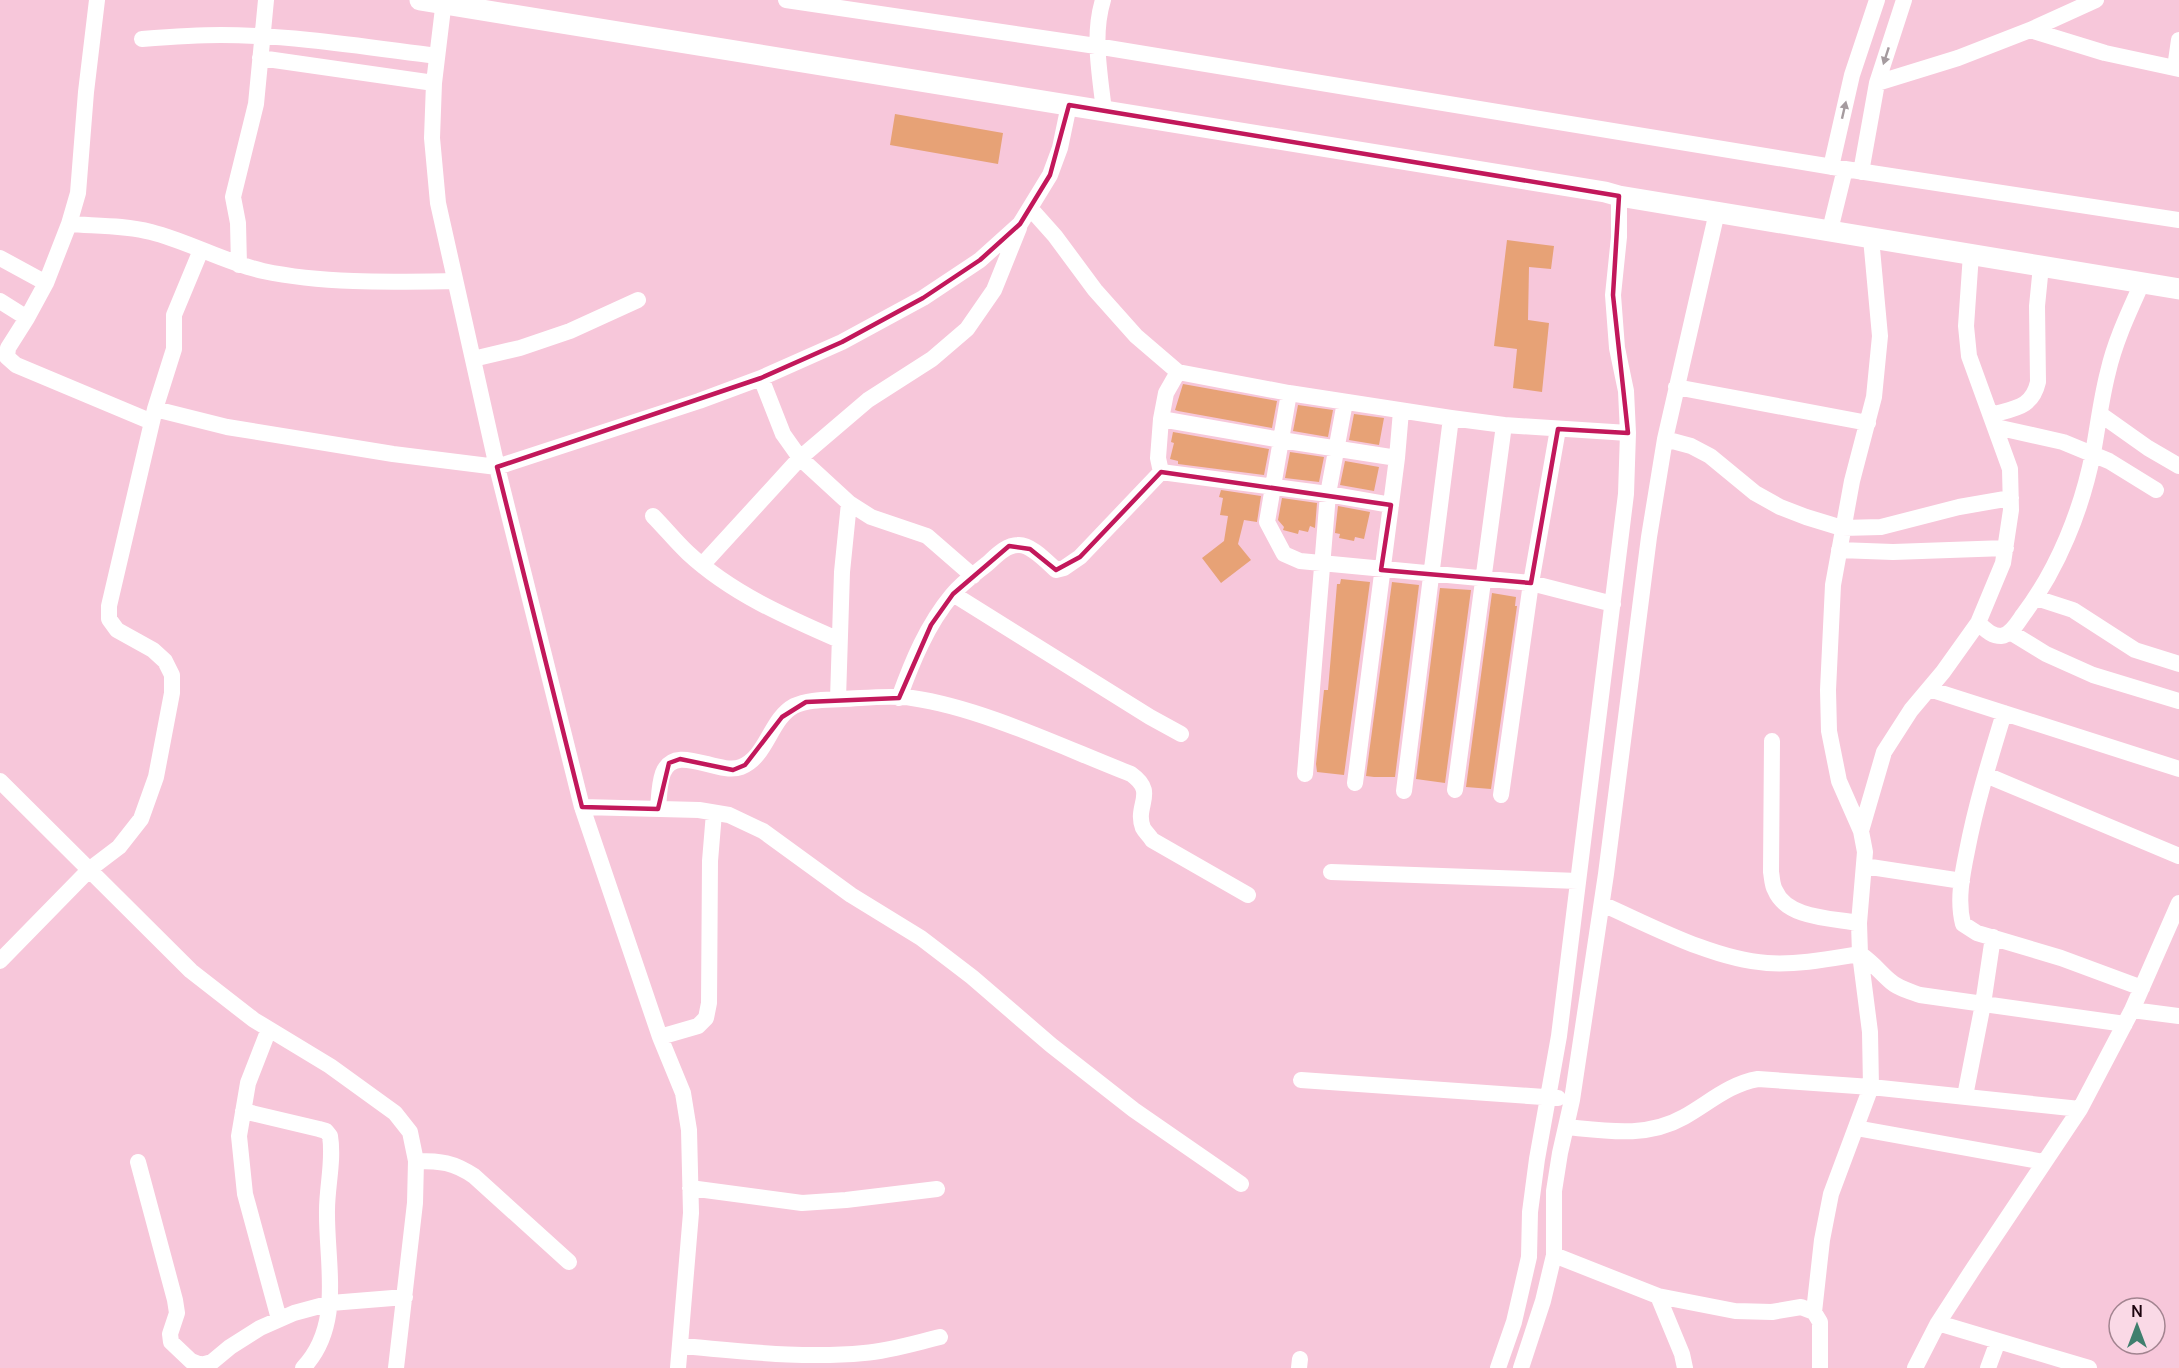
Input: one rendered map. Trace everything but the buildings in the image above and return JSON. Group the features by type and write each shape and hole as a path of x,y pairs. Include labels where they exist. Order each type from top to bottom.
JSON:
{"street":[{"path":"96,0 78,193 69,224 46,283 8,348 7,357 16,365 153,416 393,454 497,466 699,401 761,378 842,342 923,298 980,261 1020,224"},
{"path":"239,265 239,238 233,197 256,104 266,0"},
{"path":"420,0 444,2 1605,192 2179,289"},
{"path":"786,0 1096,46 1846,170 2179,220"},
{"path":"1103,0 1098,15 1096,46 1104,111"},
{"path":"1846,170 1852,75 1877,0"},
{"path":"1830,230 1846,170 1904,0"},
{"path":"1877,83 1958,58 2030,30 2095,0"},
{"path":"444,2 434,83 432,138 438,203 497,466 582,807 660,1037 683,1093 689,1130 691,1213 678,1368"},
{"path":"2030,30 2105,53 2177,68 2179,40"},
{"path":"142,39 220,35 262,36 437,56"},
{"path":"260,58 434,83"},
{"path":"703,564 800,458 868,400 932,359 967,329 994,290 1020,224 1050,175 1057,157 1069,105"},
{"path":"1521,1368 1543,1301 1554,1255 1554,1191 1566,1127 1560,1098 1559,1036 1626,494 1628,433 1626,391 1617,348 1613,296 1620,196"},
{"path":"1030,208 1055,236 1095,290 1136,336 1178,372 1289,393 1451,418 1504,425 1628,433"},
{"path":"1498,1368 1514,1322 1529,1257 1530,1212 1537,1159 1560,1098 1602,904 1649,537 1665,439 1717,212"},
{"path":"69,224 123,227 150,232 239,265 266,271 382,283 455,280"},
{"path":"1814,1312 1822,1240 1832,1194 1871,1087 1870,1032 1860,954 1859,923 1865,852 1861,831 1839,781 1829,731 1833,585 1842,528 1874,397 1880,336 1871,238"},
{"path":"0,961 90,869 119,847 141,819 156,777 172,693 172,675 165,661 153,650 117,630 110,619 108,606 153,416 174,349 174,315 177,303 201,250"},
{"path":"1861,831 1884,752 1896,731 1978,623 2003,563 2006,548 2011,498 2010,469 1969,356 1966,326 1971,254"},
{"path":"0,258 46,283"},
{"path":"1994,421 2027,404 2035,394 2038,382 2037,306 2041,266"},
{"path":"1978,623 1992,635 2003,636 2010,632 2036,598 2076,517 2093,455 2108,372 2118,336 2142,283"},
{"path":"473,359 520,348 570,331 638,300"},
{"path":"0,301 27,318"},
{"path":"1161,472 1158,458 1161,419 1166,393 1178,372"},
{"path":"761,378 783,434 800,458 849,503 871,517 927,536 973,576"},
{"path":"1676,387 1868,423"},
{"path":"1289,393 1272,486 1268,522 1284,554 1300,561 1324,564 1531,583 1613,604"},
{"path":"1305,774 1328,494 1345,402"},
{"path":"1355,783 1401,411"},
{"path":"2100,414 2148,448 2179,466"},
{"path":"1404,791 1451,418"},
{"path":"1161,419 1397,458"},
{"path":"1994,421 2063,442 2109,461 2156,490"},
{"path":"1455,790 1504,425"},
{"path":"1501,795 1531,583 1558,429"},
{"path":"1665,439 1691,446 1710,456 1755,493 1780,507 1842,528 1881,527 1959,507 2011,498"},
{"path":"1161,472 1328,494 1391,505"},
{"path":"898,698 911,664 931,625 953,594 973,576 1009,546 1021,544 1056,570 1064,568 1080,557 1161,472"},
{"path":"838,699 842,572 849,503"},
{"path":"653,516 688,554 729,585 780,614 839,640"},
{"path":"1839,550 1893,552 2006,548"},
{"path":"953,594 1180,734"},
{"path":"2036,598 2073,609 2135,650 2179,664"},
{"path":"2010,632 2046,654 2093,675 2179,701"},
{"path":"1929,689 2179,769"},
{"path":"658,809 663,773 669,763 680,759 734,770 745,765 757,754 782,717 792,707 806,702 838,699 898,698 938,704 985,717 1131,774 1141,781 1145,790 1141,815 1143,828 1152,840 1248,895"},
{"path":"2004,713 1974,813 1959,911 1963,924 1977,933 2061,958 2142,988"},
{"path":"1772,741 1771,872 1774,890 1786,906 1802,913 1859,923"},
{"path":"1986,774 2179,855"},
{"path":"0,782 191,971 254,1020 330,1066 395,1113 410,1132 416,1161 415,1203 396,1368"},
{"path":"582,807 699,810 729,815 763,831 851,895 921,938 972,976 1051,1046 1125,1102 1241,1184"},
{"path":"660,1037 698,1026 706,1018 709,1003 710,861 714,813"},
{"path":"1864,866 1962,881"},
{"path":"1331,872 1578,881"},
{"path":"1915,1368 1938,1323 2080,1109 2142,988 2179,903"},
{"path":"1602,904 1678,938 1724,954 1766,963 1809,962 1860,954 1872,962 1889,981 1900,988 1920,995 1983,1004 2128,1017 2179,1016"},
{"path":"1965,1096 1993,938"},
{"path":"269,1029 248,1083 239,1136 244,1194 279,1319"},
{"path":"1566,1127 1622,1133 1657,1129 1684,1117 1733,1086 1758,1079 1871,1087 2080,1109"},
{"path":"1301,1080 1560,1098"},
{"path":"243,1111 326,1131 330,1136 327,1247 331,1303 319,1346 303,1368"},
{"path":"1856,1128 2044,1162"},
{"path":"416,1161 439,1161 458,1165 474,1176 569,1262"},
{"path":"138,1162 176,1306 177,1313 170,1334 171,1341 191,1360 201,1365 212,1362 230,1347 260,1328 294,1313 331,1303 405,1297"},
{"path":"690,1188 802,1203 937,1189"},
{"path":"1554,1255 1658,1296 1735,1311 1772,1312 1802,1306 1814,1312 1820,1322 1820,1368"},
{"path":"1658,1296 1685,1368"},
{"path":"1938,1323 2089,1368"},
{"path":"681,1346 843,1361 867,1353 940,1337"},
{"path":"1988,1368 1998,1341"}],"highlighted area":[{"path":"1069,105 1619,196 1613,295 1628,433 1558,429 1531,583 1381,570 1391,505 1161,472 1080,557 1056,570 1030,549 1009,546 953,594 931,625 899,698 806,702 782,717 745,765 733,770 680,759 669,763 658,809 582,807 497,467 761,378 842,342 923,298 980,260 1020,224 1050,175"}]}
